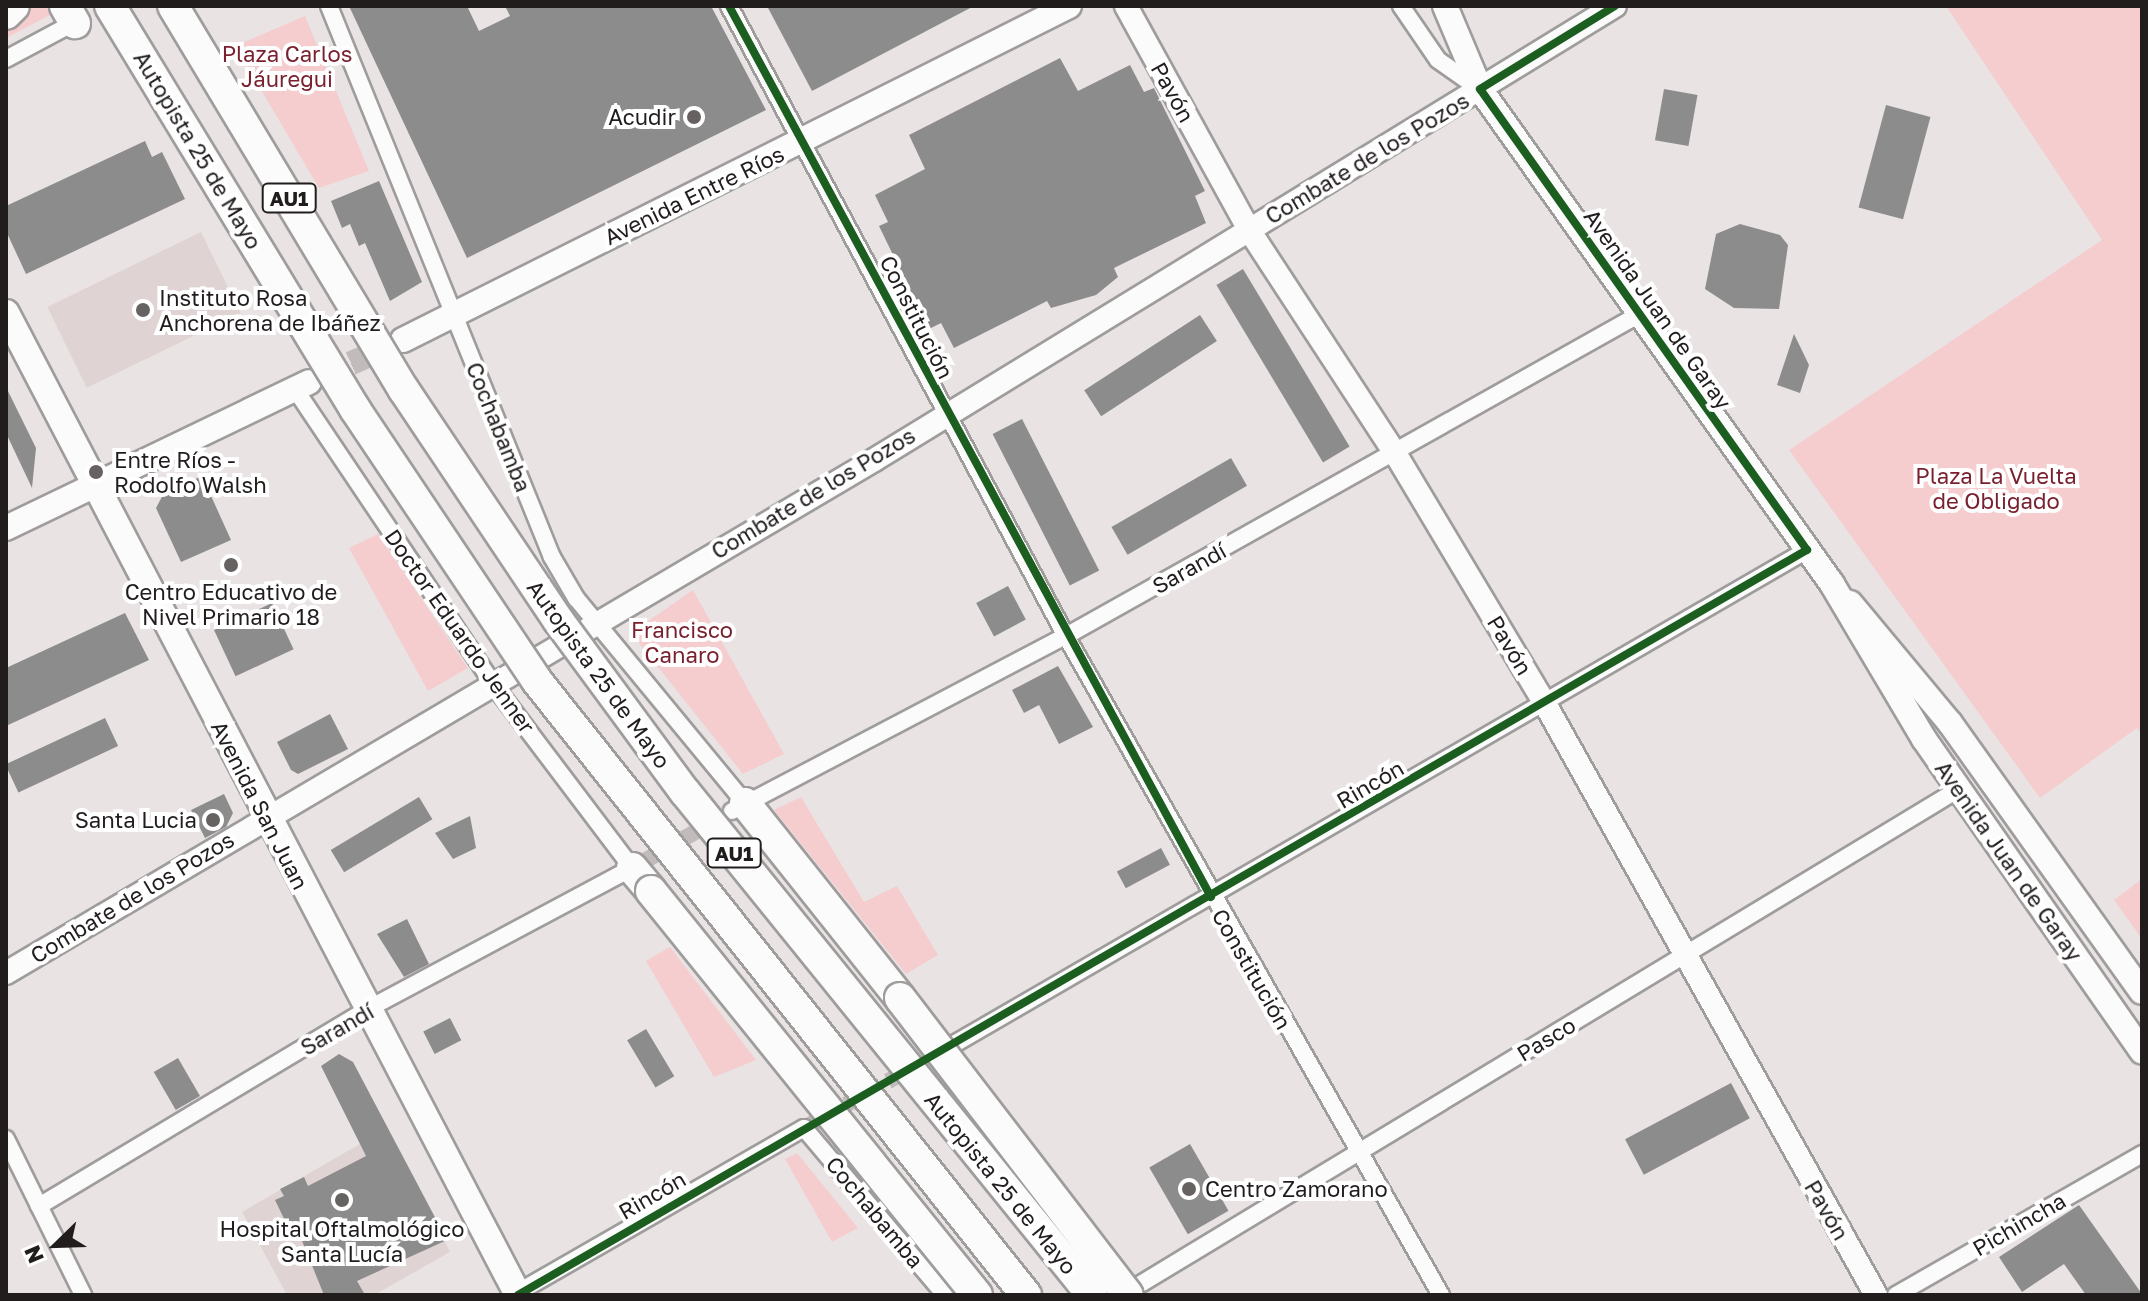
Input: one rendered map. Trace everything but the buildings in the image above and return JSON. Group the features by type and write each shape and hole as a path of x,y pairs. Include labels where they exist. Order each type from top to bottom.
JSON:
{"highway":[{"path":"6,14 14,6"},
{"name":"Autopista 25 de Mayo","path":"173,6 404,390 558,620 685,792 1092,1295"},
{"name":"Autopista 25 de Mayo","path":"84,13 537,681 1026,1295"},
{"path":"739,807 900,998 1131,1292"},
{"path":"641,874 977,1295"}],"main road":[{"name":"Avenida Entre Ríos","path":"403,340 1069,6"},
{"name":"Avenida Juan de Garay","path":"1445,6 1480,89 1807,550 1950,723 2142,992"},
{"name":"Avenida San Juan","path":"6,313 264,815 517,1294"},
{"path":"6,528 302,385"},
{"name":"Avenida Juan de Garay","path":"1832,584 1959,789 2142,1051"}],"street":[{"name":"Cochabamba","path":"329,6 552,557 596,621 739,807"},
{"name":"Constitución","path":"729,6 805,140 1066,636 1211,897 1441,1295"},
{"name":"Pavón","path":"1126,6 1249,230 1395,453 1544,702 1876,1295"},
{"path":"1401,6 1438,60 1480,89"},
{"name":"Combate de los Pozos","path":"6,973 264,815 493,684 946,413 1615,6"},
{"path":"6,59 84,13"},
{"name":"Sarandí","path":"739,807 1066,636 1640,314"},
{"name":"Doctor Eduardo Jenner","path":"302,385 493,684 641,874"},
{"name":"Rincón","path":"949,1047 1807,550"},
{"name":"Pasco","path":"1131,1292 1959,789"},
{"name":"Sarandí","path":"39,1206 366,1010 641,874"},
{"name":"Cochabamba","path":"804,1128 945,1295"},
{"name":"Rincón","path":"517,1294 804,1128"},
{"path":"6,1139 83,1295"},
{"name":"Pichincha","path":"1896,1295 2142,1154"}],"shaded area":[{"name":"Instituto Rosa Anchorena de Ibáñez","path":"201,232 240,313 87,388 47,307"},
{"name":"Hospital Oftalmológico Santa Lucía","path":"386,1129 450,1252 374,1295 287,1295 242,1212"}],"green space":[{"path":"34,6 48,6 52,14 6,38 6,28"},
{"name":"Plaza La Vuelta de Obligado","path":"1946,6 2142,6 2142,734 2137,728 2040,798 1789,450 2102,240"},
{"name":"Plaza Carlos Jáuregui","path":"305,16 369,171 319,188 235,46"},
{"path":"378,534 468,668 428,691 349,548"},
{"name":"Francisco Canaro","path":"693,590 784,754 743,774 631,633"},
{"path":"801,797 864,902 897,886 938,955 906,974 774,810"},
{"path":"2142,879 2142,939 2114,900"},
{"path":"670,947 756,1060 714,1077 646,961"},
{"path":"797,1153 858,1228 832,1242 785,1159"}],"tunnel":[{"path":"318,378 394,344"},
{"path":"641,863 713,822"},
{"path":"804,1128 946,1049"}],"cycle path":[{"path":"729,6 1211,897"},
{"path":"518,1295 1807,550 1480,89 1615,6"}],"place":[{"name":"Acudir","path":"694,117"},
{"name":"Instituto Rosa Anchorena de Ibáñez","path":"143,310"},
{"name":"Entre Ríos - Rodolfo Walsh","path":"96,472"},
{"name":"Centro Educativo de Nivel Primario 18","path":"231,565"},
{"name":"Santa Lucia","path":"213,820"},
{"name":"Centro Zamorano","path":"1189,1189"},
{"name":"Hospital Oftalmológico Santa Lucía","path":"342,1200"}]}
